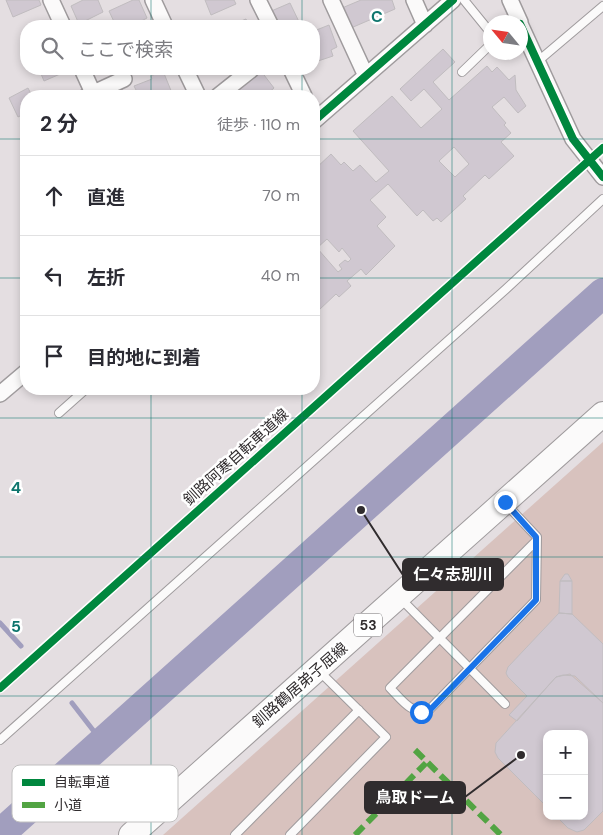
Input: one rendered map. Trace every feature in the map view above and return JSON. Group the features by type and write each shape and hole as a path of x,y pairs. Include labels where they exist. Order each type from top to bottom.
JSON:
{"main road":[{"name":"釧路鶴居弟子屈線","path":"178,793 603,414"},
{"name":"釧路鶴居弟子屈線","path":"130,835 145,822"}],"street":[{"path":"51,0 60,20"},
{"path":"153,0 162,20"},
{"path":"258,0 268,20"},
{"path":"330,0 366,76"},
{"path":"414,0 425,25"},
{"path":"320,115 453,0"},
{"path":"510,0 517,15"},
{"path":"528,41 574,139 603,177"},
{"path":"84,75 88,90"},
{"path":"188,75 195,90"},
{"path":"226,90 244,75"},
{"path":"294,75 301,90"},
{"path":"101,90 124,79"},
{"path":"0,394 20,377"}],"lane":[{"path":"464,0 483,23"},
{"path":"537,62 603,6"},
{"path":"462,72 483,52"},
{"path":"0,740 114,636 506,289 603,199"},
{"path":"59,413 79,395"},
{"path":"505,502 536,537 536,541 536,600 430,710 421,712 412,710 390,688 536,541"},
{"path":"399,597 505,704"},
{"path":"290,835 386,737 318,670"},
{"path":"235,835 359,710"}],"shaded area":[{"path":"603,442 603,835 163,835 178,822"}],"building":[{"path":"6,0 39,0 41,5 13,17"},
{"path":"83,0 98,0 103,12 87,20 77,20 71,6"},
{"path":"133,0 139,0 147,18 143,20 113,20 109,11"},
{"path":"205,0 234,0 236,4 211,15"},
{"path":"361,0 392,0 395,9 351,28 342,8"},
{"path":"290,3 298,20 273,20 269,12"},
{"path":"329,25 337,47 331,50 333,56 320,60 320,29"},
{"path":"443,49 455,62 433,82 449,100 487,66 492,72 497,67 509,80 515,75 516,90 526,106 518,113 504,97 492,107 506,123 504,125 511,133 501,142 514,156 489,179 485,175 463,196 466,199 441,222 437,218 433,221 423,210 417,216 388,184 370,200 386,217 377,226 395,246 366,275 361,269 347,281 351,286 339,297 336,294 320,309 320,251 338,272 342,269 339,265 345,260 348,262 351,259 342,248 339,252 327,239 320,245 320,164 331,154 341,165 344,162 353,171 360,165 376,182 389,171 353,131 392,96 421,128 442,109 424,89 411,101 400,89","holes":["454,147 469,164 455,177 439,161"]},
{"path":"42,75 58,75 44,81"},
{"path":"165,75 171,90 136,90 134,86 152,79 151,76"},
{"path":"256,75 264,75 274,88 272,90 238,90"},
{"path":"20,92 20,116 18,117 9,98"},
{"path":"565,574 568,574 572,581 560,581"},
{"path":"560,581 572,581 572,614 559,613"},
{"path":"559,613 572,614 603,644 603,703 575,676 563,675 556,677 517,721 509,715 527,696 508,677 506,673 508,667"},
{"path":"570,674 603,703 603,811 584,830 577,832 568,828 560,820 588,820 588,730 543,730 543,803 498,758 495,752 496,743 556,677"}],"waterway":[{"path":"77,765 603,293"},
{"path":"0,623 21,646"},
{"path":"72,703 103,743"},
{"path":"0,834 13,822"}],"marked path":[{"path":"415,750 501,835"},
{"path":"355,835 426,763"}],"cycle path":[{"path":"320,116 453,0"},
{"path":"528,41 573,139 603,177"},
{"name":"釧路阿寒自転車道線","path":"0,688 603,148"}],"place":[{"name":"仁々志別川","path":"361,510"},
{"name":"鳥取ドーム","path":"521,755"}],"route":[{"path":"421,712 430,710 536,600 536,537 505,502"}]}
